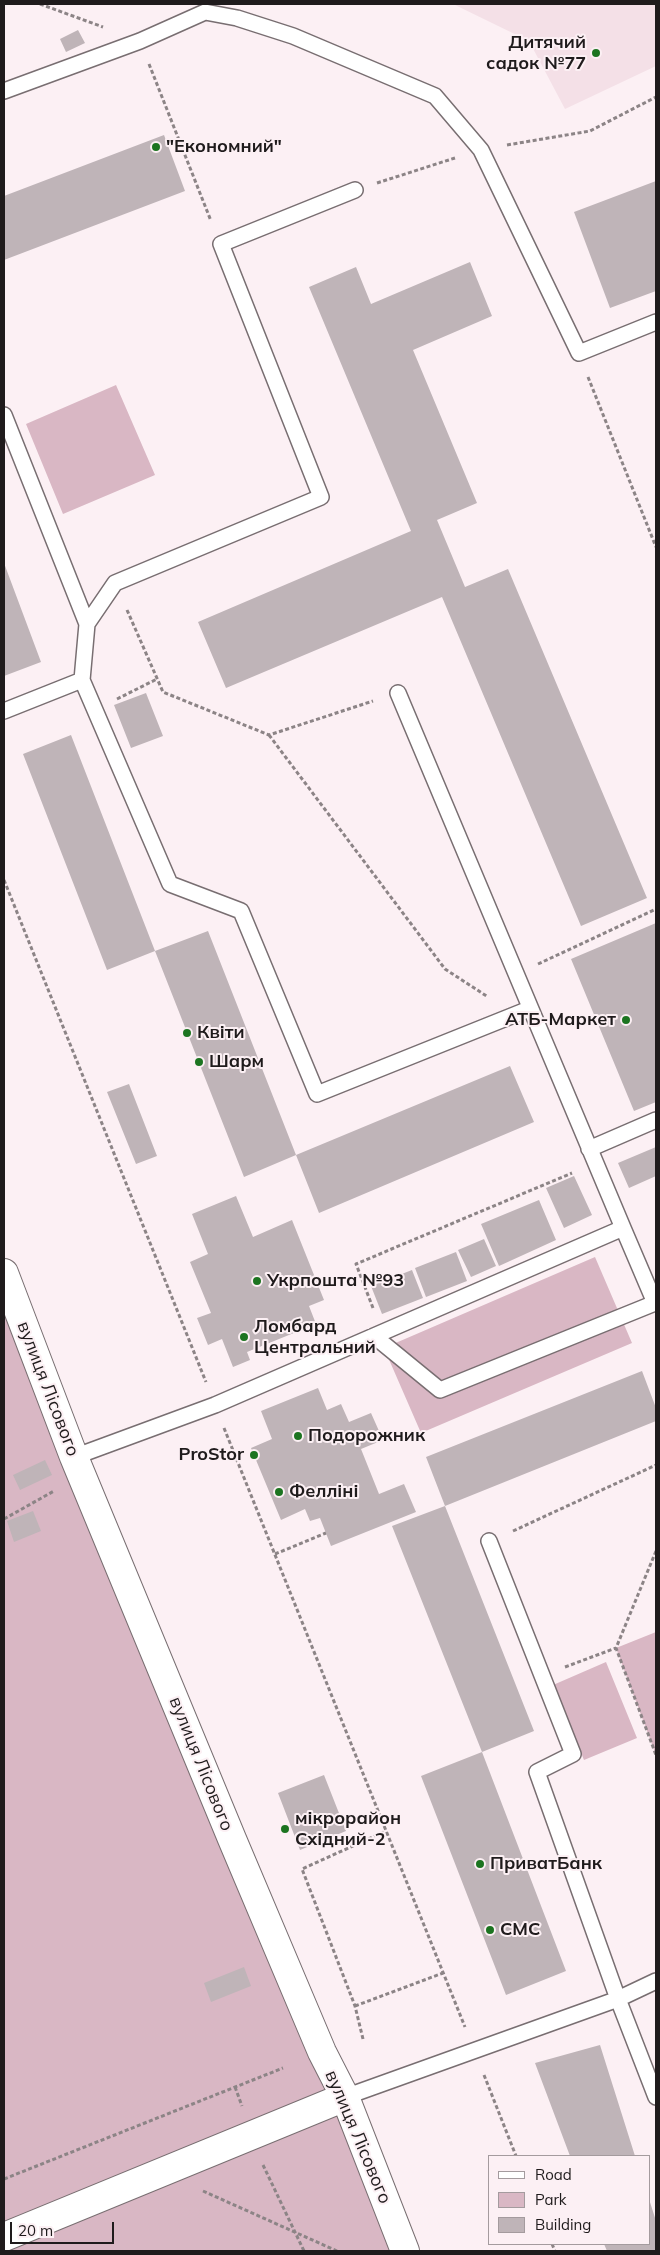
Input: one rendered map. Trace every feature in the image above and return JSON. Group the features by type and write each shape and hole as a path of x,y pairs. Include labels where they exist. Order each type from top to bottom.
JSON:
{"street":[{"name":"вулиця Лісового","path":"4,1273 78,1466 258,1901 322,2052 345,2098 405,2251"},
{"path":"4,2237 345,2098"}],"lane":[{"path":"4,91 140,41 208,8 293,36 435,96 481,150 579,353 656,322"},
{"path":"87,624 115,583 321,497 221,244 355,190"},
{"path":"4,415 87,624 82,680 170,884 241,912 317,1094 523,1012"},
{"path":"4,711 82,680"},
{"path":"374,1336 440,1390 654,1303 592,1156 523,1012 515,975 398,693"},
{"path":"592,1156 656,1120"},
{"path":"78,1466 623,1228"},
{"path":"489,1541 573,1754 537,1772 618,1999 656,2097"},
{"path":"345,2098 618,1999 656,1981"}],"path":[{"path":"40,4 140,41 221,244"},
{"path":"579,353 656,547"},
{"path":"115,583 163,692 269,735 445,969 523,1012"},
{"path":"95,710 157,679"},
{"path":"269,735 398,693"},
{"path":"4,880 516,2155"},
{"path":"515,975 656,909"},
{"path":"376,1317 356,1264 592,1156"},
{"path":"489,1541 656,1465"},
{"path":"4,1519 78,1466"},
{"path":"275,1554 326,1533"},
{"path":"656,1551 616,1648 656,1755"},
{"path":"542,1676 616,1648"},
{"path":"363,2038 355,2006 302,1869 386,1831"},
{"path":"355,2006 443,1973"},
{"path":"4,2178 283,2068"},
{"path":"264,2165 304,2251"},
{"path":"162,2172 337,2251"}],"shaded area":[{"name":"Дитячий садок №77","path":"453,4 656,4 656,66 565,109 529,41"}],"green space":[{"path":"116,385 155,475 63,514 26,424"},
{"path":"595,1257 632,1343 421,1433 384,1348"},
{"path":"4,1273 405,2251 4,2251"},
{"path":"656,1632 656,1755 616,1648"},
{"path":"606,1662 637,1738 584,1760 553,1685"}],"building":[{"path":"78,30 85,43 66,52 60,39"},
{"path":"164,135 185,191 4,260 4,196"},
{"path":"656,181 656,291 610,308 574,212"},
{"path":"470,262 492,316 413,350 477,503 437,520 465,587 508,569 647,898 581,926 442,597 226,688 198,622 411,531 309,287 356,267 371,304"},
{"path":"4,563 41,662 4,676"},
{"path":"146,693 163,736 131,748 114,705"},
{"path":"71,735 155,951 107,970 23,754"},
{"name":"АТБ-Маркет","path":"656,923 656,1102 634,1111 571,959"},
{"path":"208,931 296,1155 244,1177 155,951"},
{"path":"510,1066 534,1122 319,1213 296,1155"},
{"path":"129,1084 157,1156 136,1164 107,1092"},
{"path":"656,1147 656,1176 629,1188 618,1163"},
{"path":"574,1176 592,1215 564,1228 546,1188"},
{"name":"Укрпошта №93","path":"236,1196 253,1237 292,1220 324,1300 309,1306 316,1324 247,1352 250,1360 233,1367 222,1339 208,1345 197,1318 211,1313 190,1262 208,1254 192,1214"},
{"path":"539,1200 556,1240 499,1266 481,1224"},
{"path":"484,1239 496,1266 471,1277 458,1250"},
{"path":"456,1252 467,1281 426,1297 415,1268"},
{"path":"412,1270 423,1298 382,1314 371,1286"},
{"path":"642,1371 656,1408 656,1421 445,1506 426,1457"},
{"path":"318,1388 327,1410 341,1404 349,1422 371,1413 383,1440 361,1449 379,1494 404,1484 416,1512 331,1546 320,1518 310,1521 305,1509 281,1520 251,1448 272,1439 261,1411"},
{"path":"45,1460 52,1475 20,1490 13,1475"},
{"path":"445,1506 534,1731 482,1752 392,1526"},
{"path":"33,1511 41,1531 14,1542 7,1521"},
{"path":"482,1752 566,1971 506,1995 421,1776"},
{"path":"324,1775 346,1831 300,1850 278,1793"},
{"path":"244,1967 251,1986 211,2002 204,1983"},
{"path":"600,2045 635,2155 570,2155 535,2063"},
{"path":"650,2202 656,2221 656,2251 607,2251 604,2245 650,2245"}],"place":[{"name":"Дитячий садок №77","path":"596,53"},
{"name":"\"Економний\"","path":"156,147"},
{"name":"АТБ-Маркет","path":"626,1020"},
{"name":"Квіти","path":"187,1033"},
{"name":"Шарм","path":"199,1062"},
{"name":"Укрпошта №93","path":"257,1281"},
{"name":"Ломбард Центральний","path":"244,1337"},
{"name":"Подорожник","path":"298,1436"},
{"name":"ProStor","path":"254,1455"},
{"name":"Фелліні","path":"279,1492"},
{"name":"мікрорайон Східний-2","path":"285,1829"},
{"name":"ПриватБанк","path":"480,1864"},
{"name":"СМС","path":"490,1930"}]}
